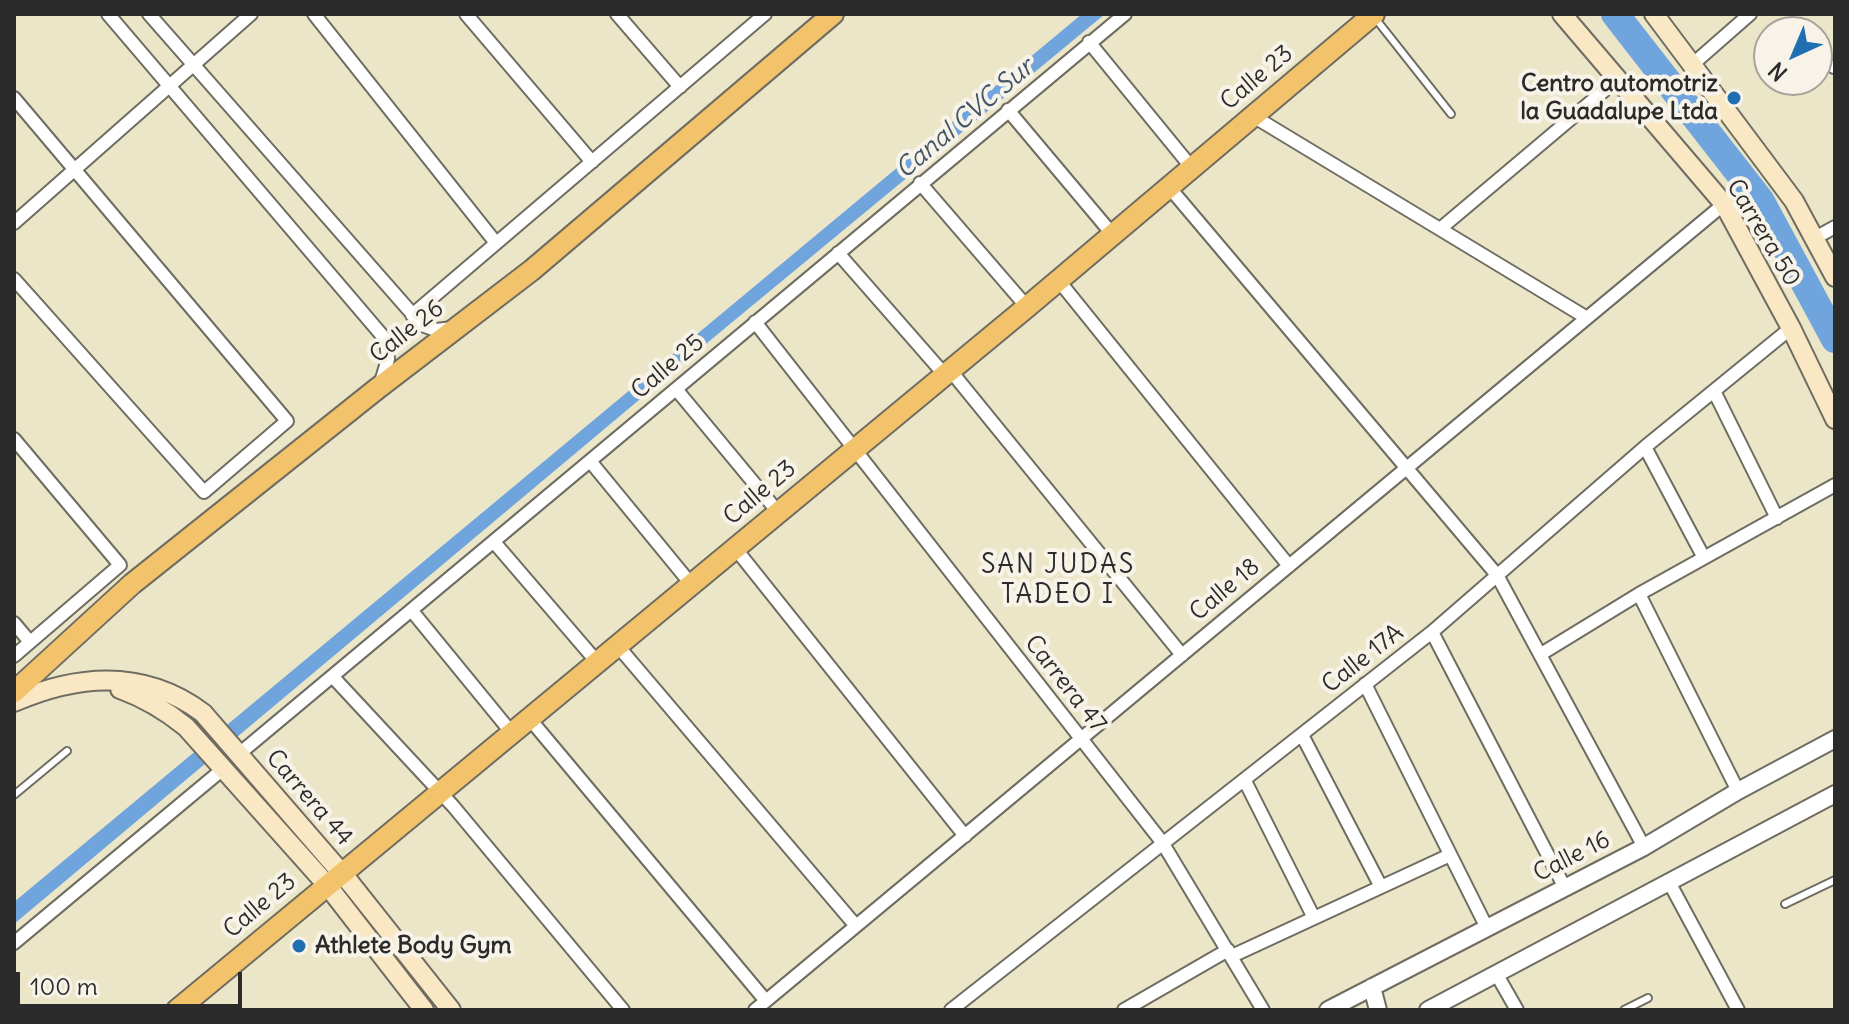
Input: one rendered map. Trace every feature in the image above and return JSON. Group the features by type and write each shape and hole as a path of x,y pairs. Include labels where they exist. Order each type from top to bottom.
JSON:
{"main road":[{"name":"Calle 26","path":"14,692 132,584 532,270 833,14"},
{"name":"Calle 23","path":"177,1010 1059,281 1373,14"},
{"name":"Carrera 50","path":"1562,14 1724,204 1791,328 1835,419"},
{"name":"Carrera 50","path":"1654,14 1794,201 1835,277"},
{"name":"Carrera 44","path":"14,702 41,690 90,681 117,680 163,689 203,713 237,751 334,879 419,1008"},
{"name":"Carrera 44","path":"90,681 144,698 186,727 334,879 451,1010"}],"street":[{"path":"108,14 386,340 388,359 378,388"},
{"path":"149,14 422,325 436,330 450,329 463,322"},
{"path":"14,223 251,14"},
{"path":"314,14 496,243"},
{"path":"466,14 592,162"},
{"path":"617,14 680,87"},
{"name":"Calle 25","path":"237,751 333,677 1125,14"},
{"path":"1693,64 1750,14"},
{"name":"Calle 26","path":"412,315 762,15"},
{"path":"1089,42 1192,168"},
{"path":"1440,229 1618,79"},
{"path":"14,98 287,421 204,492 14,279"},
{"path":"1008,110 1113,235"},
{"path":"1253,116 1587,318"},
{"path":"920,183 1027,307"},
{"path":"1169,187 1497,575 1644,847"},
{"name":"Calle 18","path":"755,1010 1724,204"},
{"path":"1815,238 1835,227"},
{"path":"838,253 947,372 1182,655"},
{"path":"1059,281 1289,566"},
{"name":"Carrera 47","path":"755,322 1162,842 1263,1010"},
{"name":"Calle 17A","path":"951,1010 965,1005 1162,842 1245,781 1432,632 1645,447 1791,328"},
{"path":"676,389 778,512"},
{"path":"1714,391 1777,518"},
{"path":"14,439 120,565 14,656"},
{"path":"1645,447 1704,558"},
{"path":"590,461 691,584"},
{"path":"1541,654 1639,594 1835,485"},
{"path":"494,542 597,662"},
{"path":"735,548 965,836"},
{"path":"1639,594 1738,791"},
{"path":"412,611 511,732"},
{"path":"14,623 30,642"},
{"path":"1432,632 1565,888"},
{"path":"617,645 856,926"},
{"path":"333,677 440,791 623,1010"},
{"path":"1365,684 1487,928"},
{"path":"529,718 766,1001"},
{"path":"1302,735 1380,885"},
{"name":"Calle 16","path":"1328,1010 1644,847 1738,791 1835,739"},
{"path":"14,943 220,765"},
{"path":"1245,781 1313,916"},
{"path":"1428,1010 1835,794"},
{"path":"1124,1010 1230,953 1450,855"},
{"path":"1669,882 1738,1010"},
{"path":"1497,975 1517,1010"},
{"path":"1372,987 1378,1010"},
{"path":"1354,996 1370,1010"}],"lane":[{"path":"1373,14 1451,114"},
{"path":"14,795 67,751"},
{"path":"1785,904 1835,880"},
{"path":"1624,1010 1648,998"}],"water":[{"name":"Canal CVC Sur","path":"1082,14 1105,14 14,924 14,902"}],"waterway":[{"path":"1615,14 1760,200 1835,339"}],"place":[{"name":"Centro automotriz la Guadalupe Ltda","path":"1734,98"},
{"name":"Athlete Body Gym","path":"299,946"}],"district":[{"name":"SAN JUDAS TADEO I","path":"1058,581"}]}
